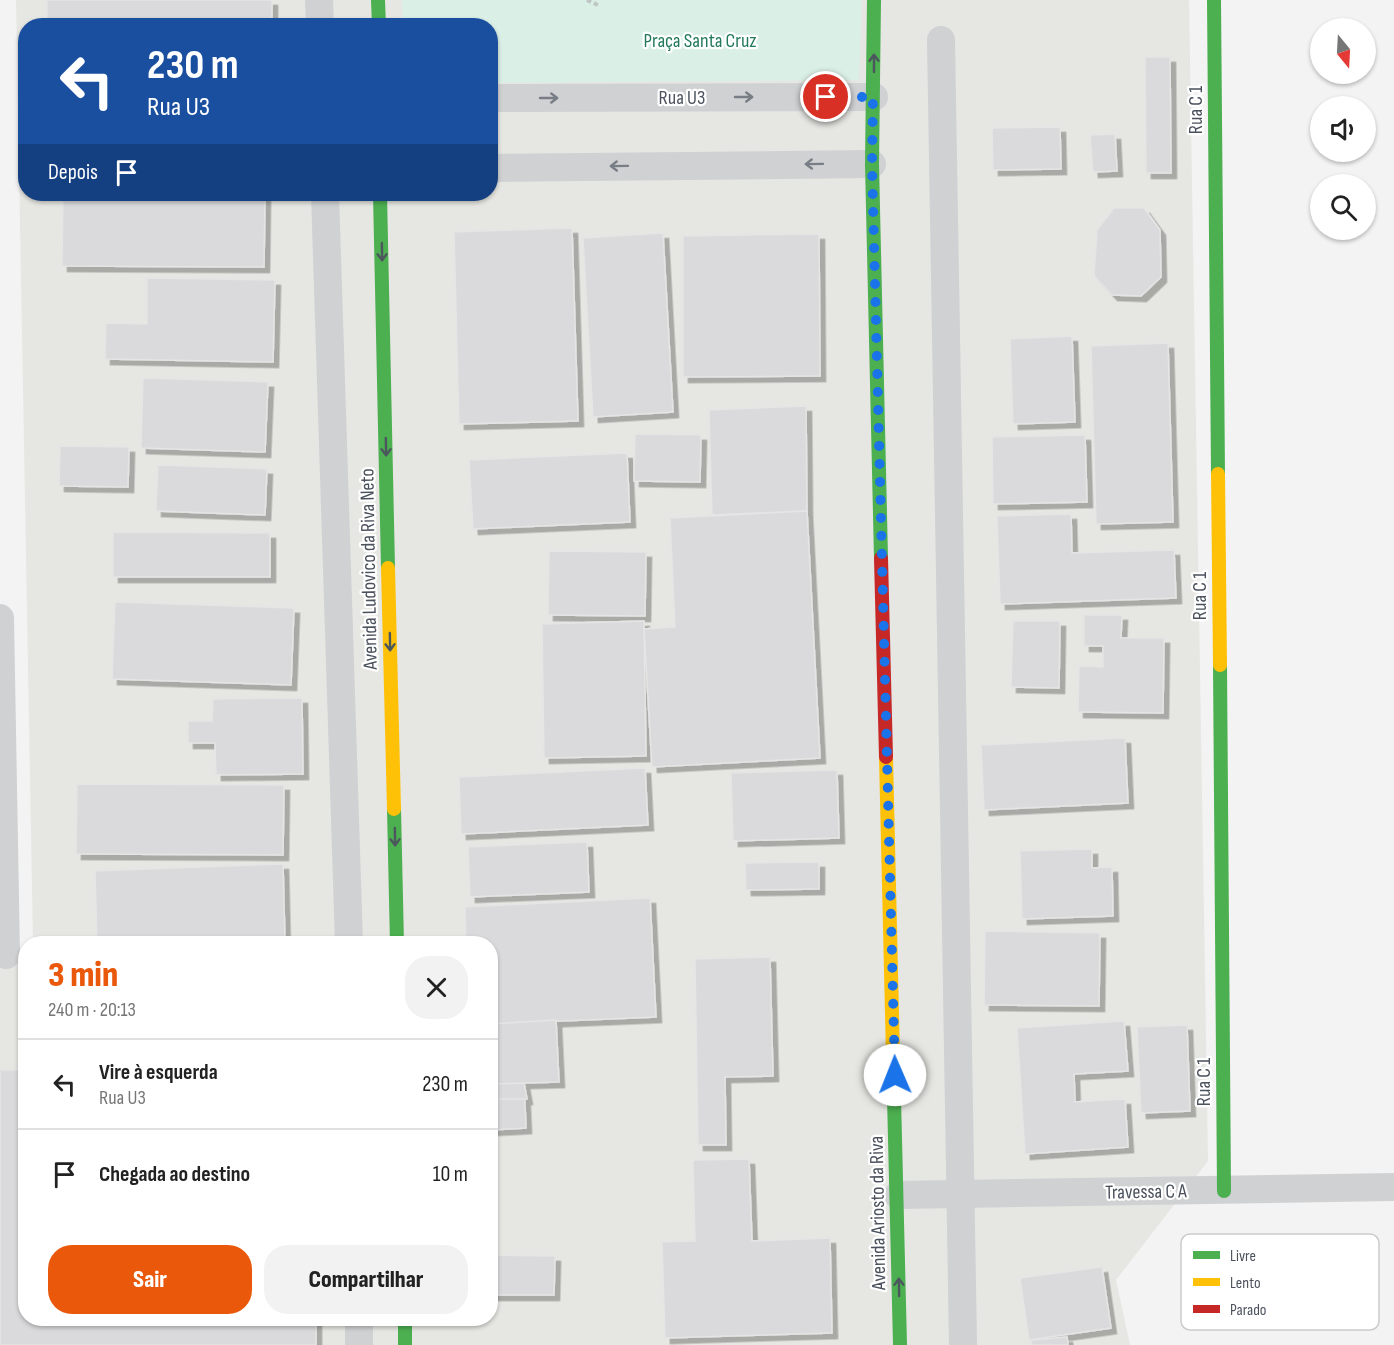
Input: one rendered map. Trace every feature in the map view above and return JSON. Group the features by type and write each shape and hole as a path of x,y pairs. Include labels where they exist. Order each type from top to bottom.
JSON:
{"street":[{"path":"319,0 320,18"},
{"path":"378,0 378,18"},
{"name":"Avenida Ariosto da Riva","path":"874,0 872,164 900,1345"},
{"name":"Rua C 1","path":"1214,0 1224,1191"},
{"path":"941,40 963,1345"},
{"name":"Rua U3","path":"498,98 873,97"},
{"path":"498,168 872,164"},
{"path":"326,201 349,936"},
{"name":"Avenida Ludovico da Riva Neto","path":"380,201 397,936"},
{"path":"0,618 6,955"},
{"name":"Travessa C A","path":"898,1195 1394,1187"},
{"path":"359,1326 359,1345"},
{"path":"405,1326 405,1345"}],"path":[{"path":"587,0 598,5"}],"shaded area":[{"path":"16,0 1189,0 1208,1161 1116,1280 1130,1345 0,1345 0,945 18,950 18,1326 498,1326 498,936 33,936 20,201 498,201 498,18 18,18 18,111"}],"green space":[{"name":"Praça Santa Cruz","path":"402,0 862,0 859,80 498,83 498,18 403,18"}],"building":[{"path":"47,0 272,0 272,18 47,18"},
{"path":"1145,57 1170,57 1171,173 1146,173"},
{"path":"1060,127 1061,169 993,170 992,128"},
{"path":"1115,134 1117,171 1093,172 1090,135"},
{"path":"63,201 265,201 264,267 62,266"},
{"path":"1114,208 1144,208 1160,230 1161,277 1141,296 1112,295 1094,276 1097,230"},
{"path":"572,228 578,421 459,424 454,232"},
{"path":"663,233 673,412 593,417 583,238"},
{"path":"819,234 820,376 683,377 683,236"},
{"path":"147,278 275,280 273,362 105,359 106,323 147,324"},
{"path":"1072,336 1075,422 1013,424 1010,339"},
{"path":"1168,343 1173,522 1096,524 1091,346"},
{"path":"143,378 268,382 265,452 141,448"},
{"path":"806,406 807,511 712,515 709,410"},
{"path":"635,434 701,435 700,482 634,481"},
{"path":"1085,435 1087,502 993,504 992,437"},
{"path":"60,446 129,447 128,487 59,486"},
{"path":"627,453 630,522 473,529 469,460"},
{"path":"158,465 267,469 265,515 156,511"},
{"path":"807,511 820,758 652,767 644,629 675,627 670,518"},
{"path":"1071,514 1072,553 1174,550 1176,598 1000,604 997,516"},
{"path":"113,532 270,533 270,577 113,577"},
{"path":"549,551 646,552 645,616 548,615"},
{"path":"115,602 294,608 291,685 112,679"},
{"path":"1084,615 1122,615 1121,638 1164,638 1163,713 1078,712 1079,666 1103,667 1103,646 1084,646"},
{"path":"644,621 646,756 544,758 542,624"},
{"path":"1013,621 1060,621 1059,688 1011,687"},
{"path":"302,698 303,774 216,775 215,743 188,743 188,721 212,721 213,699"},
{"path":"1125,738 1128,803 984,810 981,745"},
{"path":"645,768 648,825 461,834 459,777"},
{"path":"837,770 839,838 733,841 731,773"},
{"path":"77,784 284,785 283,855 76,854"},
{"path":"587,842 589,892 470,897 468,847"},
{"path":"1092,849 1092,868 1112,867 1113,916 1022,919 1020,851"},
{"path":"819,862 819,889 746,890 745,863"},
{"path":"283,864 285,936 97,936 95,871"},
{"path":"650,898 656,1017 498,1024 498,936 466,936 465,907"},
{"path":"985,931 1100,933 1099,1006 984,1005"},
{"path":"770,957 773,1076 725,1077 726,1145 698,1145 695,959"},
{"path":"556,1020 559,1082 524,1083 526,1128 498,1130 498,1024"},
{"path":"1124,1021 1128,1071 1074,1074 1075,1102 1125,1099 1128,1147 1025,1154 1017,1028"},
{"path":"1187,1025 1190,1111 1141,1113 1137,1027"},
{"path":"0,1070 18,1070 18,1326 316,1326 316,1345 0,1345"},
{"path":"524,1083 527,1099 498,1099 498,1084"},
{"path":"749,1159 752,1241 830,1238 832,1333 665,1338 662,1242 695,1241 693,1160"},
{"path":"498,1255 555,1256 554,1295 498,1295"},
{"path":"1102,1267 1111,1328 1029,1340 1020,1278"},
{"path":"1067,1337 1068,1345 1031,1345 1031,1340"}],"traffic: fast":[{"path":"378,0 379,18"},
{"path":"874,0 872,164 881,558"},
{"path":"1214,0 1218,474"},
{"path":"380,201 388,568"},
{"path":"1220,665 1224,1191"},
{"path":"394,809 397,936"},
{"path":"893,1056 900,1345"},
{"path":"405,1326 405,1345"}],"traffic: slow":[{"path":"1218,474 1220,665"},
{"path":"388,568 394,809"},
{"path":"886,757 893,1056"}],"traffic: jam":[{"path":"881,558 886,757"}],"route":[{"path":"826,97 873,97 872,164 895,1075"}]}
